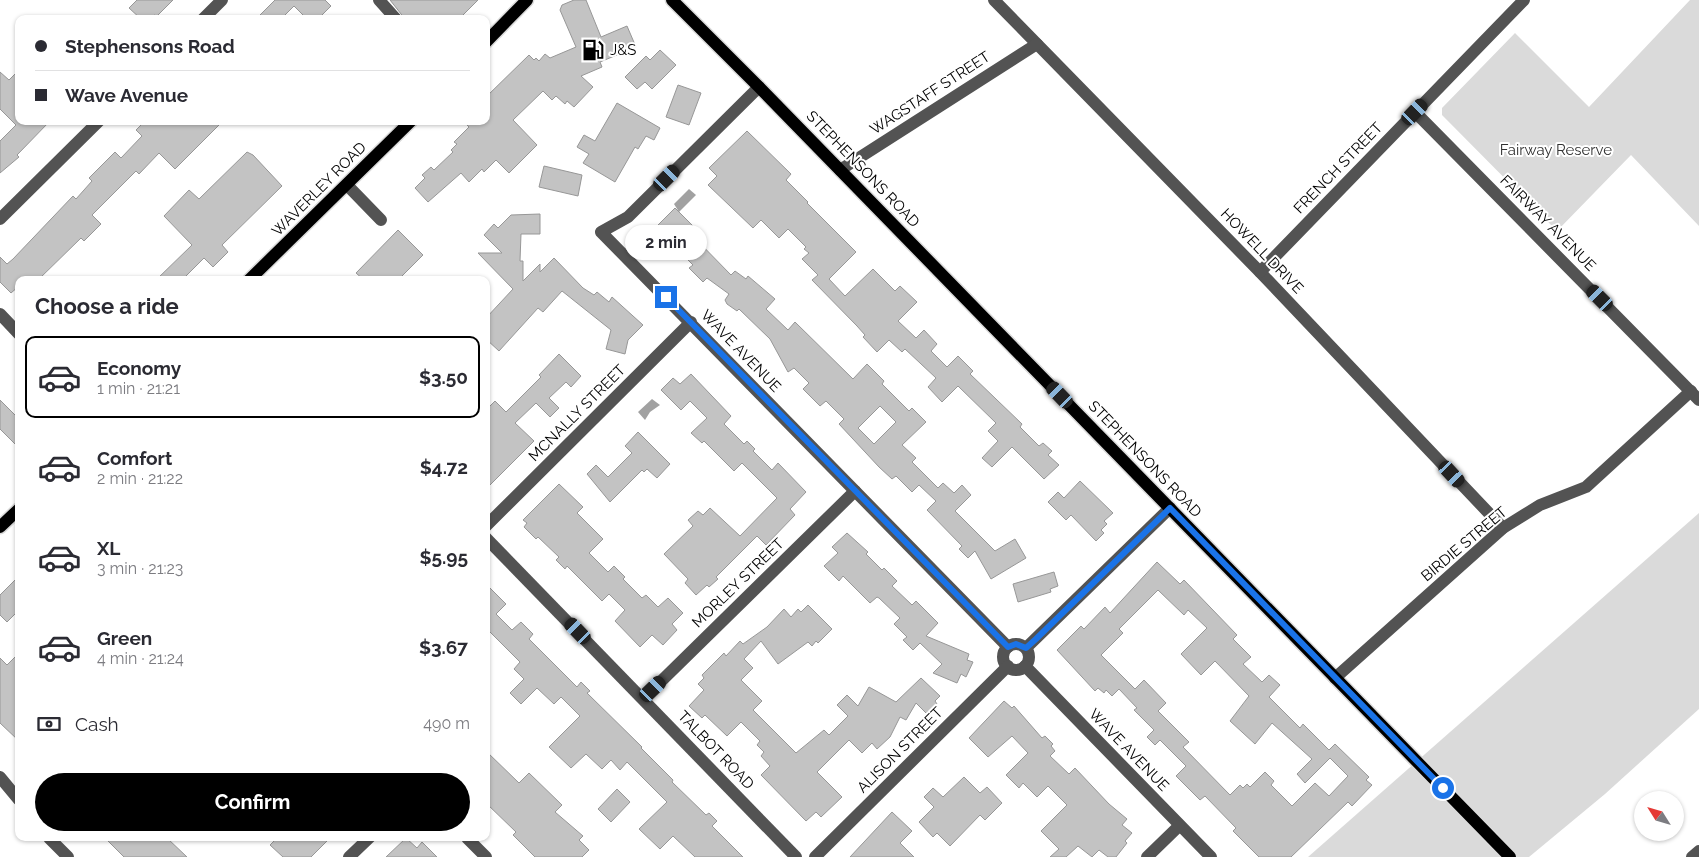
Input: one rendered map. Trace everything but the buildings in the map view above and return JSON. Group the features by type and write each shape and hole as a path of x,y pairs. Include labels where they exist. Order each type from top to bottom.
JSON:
{"main road":[{"path":"515,11 522,0"},
{"path":"490,38 528,0"},
{"name":"STEPHENSONS ROAD","path":"672,0 760,87 1510,857"},
{"name":"WAVERLEY ROAD","path":"253,276 407,125"},
{"path":"0,527 15,513"}],"street":[{"path":"207,15 222,0"},
{"path":"379,0 392,15"},
{"name":"HOWELL DRIVE","path":"994,0 1260,272 1503,528"},
{"name":"FRENCH STREET","path":"1260,272 1524,0"},
{"name":"WAGSTAFF STREET","path":"840,170 1037,44"},
{"name":"WAVE AVENUE","path":"760,87 628,217 601,232 1008,647"},
{"name":"FAIRWAY AVENUE","path":"1415,112 1695,395"},
{"path":"0,219 95,125"},
{"path":"346,185 381,220"},
{"path":"0,314 15,330"},
{"name":"MCNALLY STREET","path":"490,522 691,322"},
{"name":"BIRDIE STREET","path":"1335,678 1503,528 1540,505 1586,487 1695,395"},
{"name":"MORLEY STREET","path":"644,698 855,491"},
{"path":"1026,648 1170,508"},
{"name":"TALBOT ROAD","path":"490,542 644,698 796,857"},
{"path":"1016,644 1026,648 1029,656 1025,666 1017,669 1008,666 1004,658 1008,647 1016,644"},
{"name":"ALISON STREET","path":"816,857 1008,666"},
{"name":"WAVE AVENUE","path":"1025,666 1211,857"},
{"path":"0,777 15,795"},
{"path":"1147,857 1179,826"},
{"path":"52,841 68,857"},
{"path":"349,857 366,841"},
{"path":"470,841 486,857"},
{"path":"1692,857 1699,851"}],"green space":[{"name":"Fairway Reserve","path":"1690,0 1699,0 1699,226 1631,155 1557,231 1442,115 1442,108 1515,33 1589,107"},
{"path":"1699,513 1699,709 1605,794 1529,857 1308,857"}],"shaded area":[{"path":"689,189 696,195 679,212 674,204"},
{"path":"652,399 660,405 650,412 645,420 638,412"}],"place":[{"name":"J&S","path":"593,50"}],"route":[{"path":"666,297 1008,647 1020,644 1026,648 1170,508 1443,788"}]}
